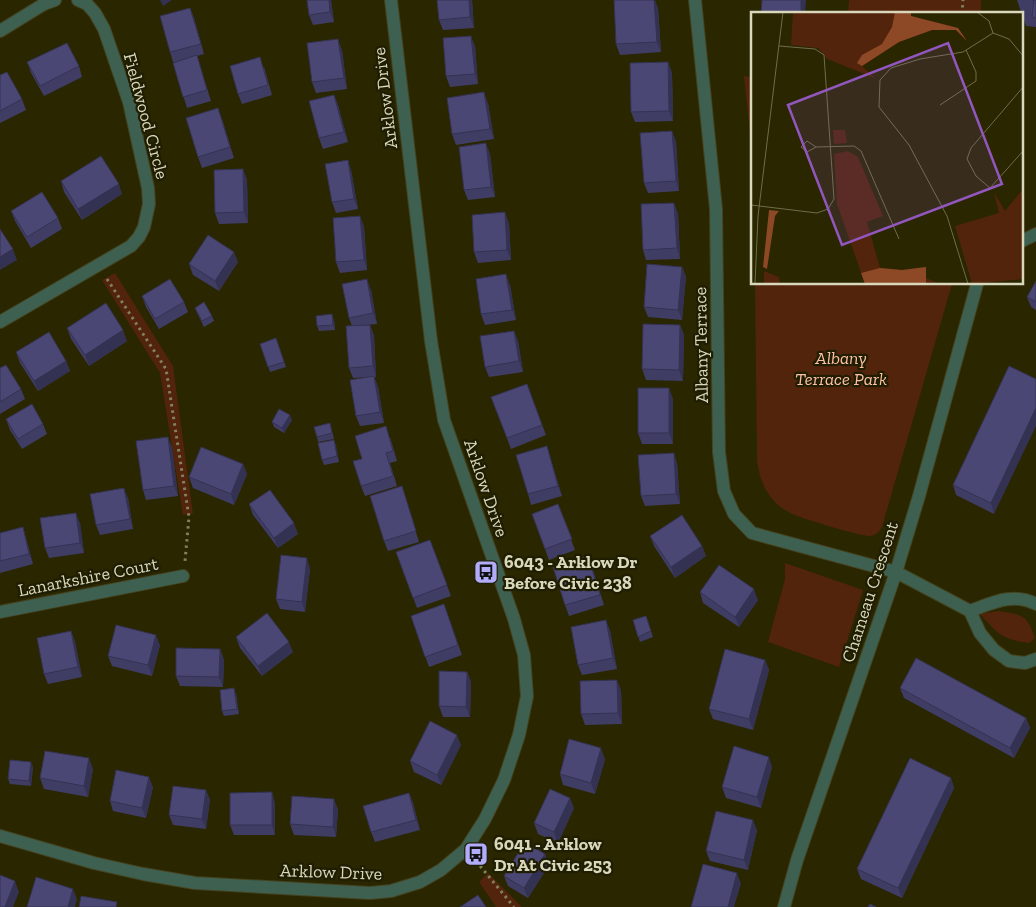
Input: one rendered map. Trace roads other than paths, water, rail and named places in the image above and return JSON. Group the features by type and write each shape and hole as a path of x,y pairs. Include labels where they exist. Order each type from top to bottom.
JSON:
{"street":[{"path":"0,31 44,4 55,0"},
{"name":"Fieldwood Circle","path":"0,322 132,246 139,237 147,213 149,195 129,102 104,29 95,13 86,4 78,0"},
{"name":"Arklow Drive","path":"0,836 94,863 195,883 370,892 391,891 420,882 440,870 466,849 485,819 504,780 519,735 527,696 524,656 514,619 444,420 430,341 391,0"},
{"name":"Albany Terrace","path":"695,0 716,209 719,452 724,492 734,514 752,533 896,572 970,612"},
{"path":"1024,240 1036,234"},
{"name":"Chameau Crescent","path":"784,907 797,860 896,572 919,496 977,285"},
{"name":"Lanarkshire Court","path":"0,612 183,576"},
{"path":"1036,604 1021,599 1002,599 970,612 980,633 994,650 1009,661 1025,663 1036,659"}],"place":[{"name":"6043 - Arklow Dr Before Civic 238","path":"486,572"},
{"name":"6041 - Arklow Dr At Civic 253","path":"476,854"}],"park label":[{"name":"Albany Terrace Park","path":"841,368"}]}
